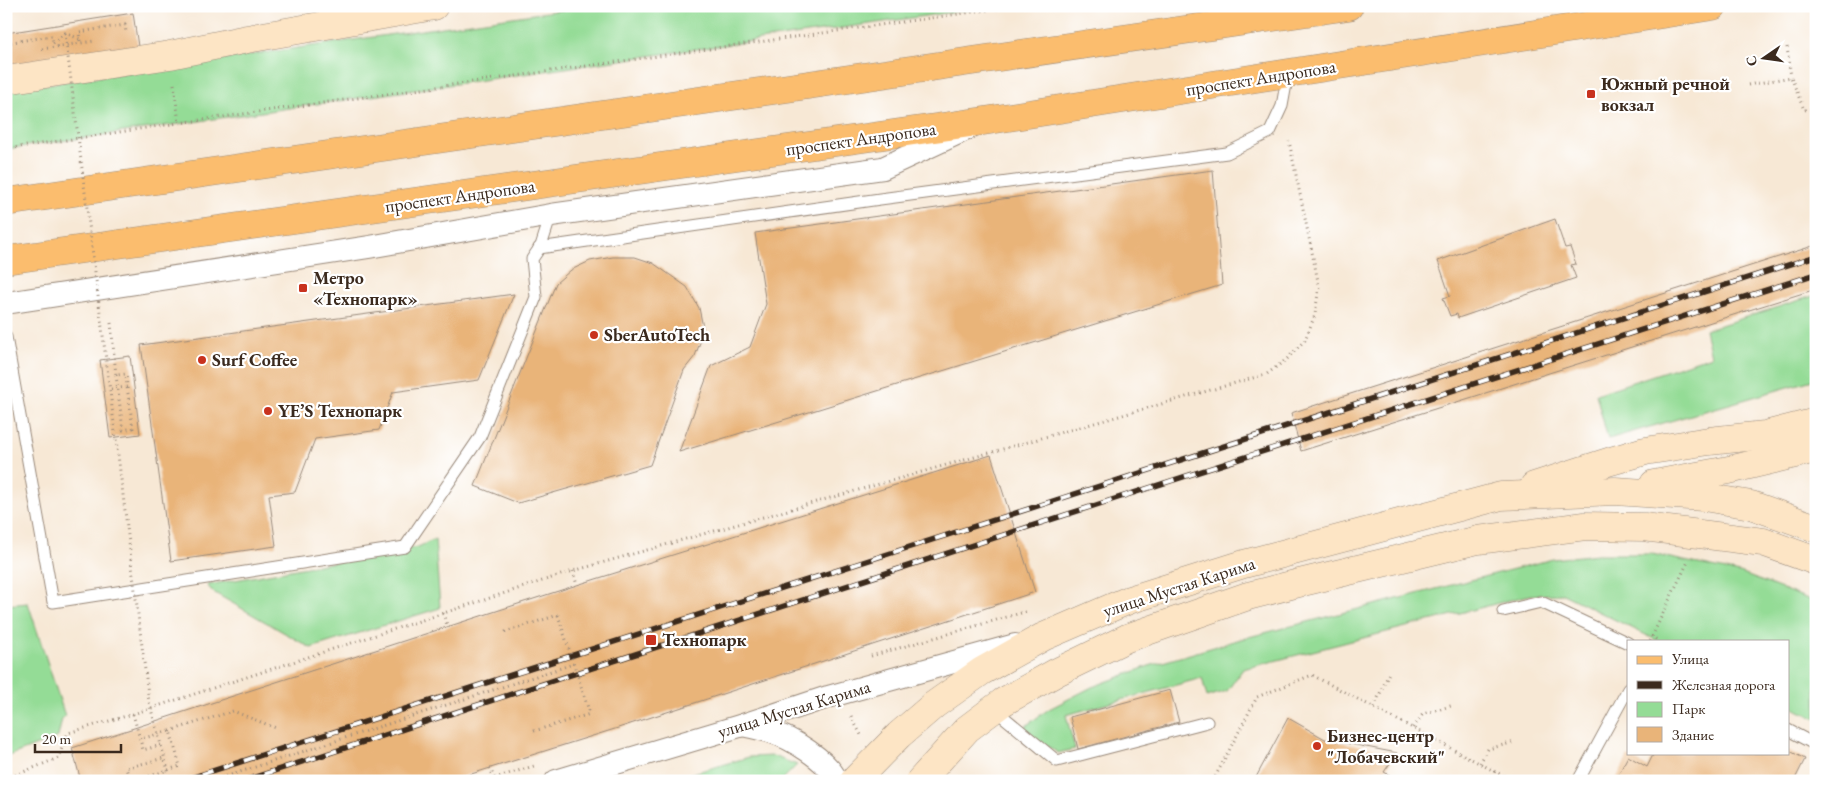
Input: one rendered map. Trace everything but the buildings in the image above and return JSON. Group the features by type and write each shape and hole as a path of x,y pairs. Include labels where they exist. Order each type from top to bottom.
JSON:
{"main road":[{"path":"6,202 1349,6"},
{"name":"проспект Андропова","path":"6,260 984,121 1713,6"}],"street":[{"path":"6,80 170,55 247,39 434,6"},
{"path":"6,303 369,247 551,215 883,168 984,121"},
{"path":"1501,496 1611,460 1645,452 1765,435 1816,422"},
{"path":"1763,542 1736,514 1727,491 1729,470 1742,452 1765,435"},
{"path":"1478,540 1615,491 1729,470 1816,449"},
{"name":"улица Мустая Карима","path":"556,781 743,725 828,697 1044,637 1129,600 1244,564 1501,496 1615,491 1704,497 1751,505 1816,528"},
{"name":"улица Мустая Карима","path":"920,781 967,729 994,709 1058,672 1127,638 1248,596 1478,540 1585,526 1644,527 1763,542 1816,561"},
{"path":"854,781 900,735 934,705 982,672 1044,637"},
{"path":"743,725 770,732 795,744 820,759 833,772 837,781"}],"lane":[{"path":"539,248 880,199 1227,154 1270,132 1282,106 1288,73"},
{"path":"6,337 53,602 405,547 480,437 536,297 532,259 539,248 551,215"},
{"path":"1503,611 1541,602 1627,643"},
{"path":"1578,781 1627,691"},
{"path":"994,709 1057,761 1207,722"},
{"path":"1790,731 1816,745"}],"path":[{"path":"6,149 178,123 1016,6"},
{"path":"79,32 125,25 126,36 118,37"},
{"path":"66,33 80,40"},
{"path":"53,43 66,33"},
{"path":"66,33 149,702 171,781"},
{"path":"6,43 52,36"},
{"path":"42,49 102,40"},
{"path":"1787,47 1791,77 1804,110 1816,108"},
{"path":"1748,85 1791,77"},
{"path":"6,779 58,758 68,734 573,571 1268,374 1287,359 1305,340 1315,315 1319,286 1289,140"},
{"path":"111,323 116,375 123,430 133,428 126,374 116,375"},
{"path":"110,389 127,386"},
{"path":"1651,639 1690,559"},
{"path":"573,571 577,586"},
{"path":"443,613 448,628"},
{"path":"504,632 558,615 590,714 534,731"},
{"path":"212,781 573,664"},
{"path":"1374,707 1389,673"},
{"path":"1213,781 1257,697 1312,675 1513,781"},
{"path":"1413,728 1423,714 1454,705"},
{"path":"847,709 865,740"},
{"path":"140,740 233,711 276,728"},
{"path":"133,714 143,750 161,745"},
{"path":"135,781 180,766 170,731"},
{"path":"1480,763 1488,749 1516,742"},
{"path":"130,781 126,768 164,758"},
{"path":"490,768 494,778"},
{"path":"1489,781 1494,771"}],"green space":[{"path":"589,6 994,6 6,149 6,90"},
{"path":"1816,295 1816,379 1608,439 1596,394 1711,356 1705,330"},
{"path":"435,539 440,608 311,648 213,592 207,585 418,547"},
{"path":"1598,554 1652,554 1740,573 1816,602 1816,719 1790,706 1790,640 1656,640 1563,594 1530,595 1243,669 1227,691 1207,697 1202,678 1066,715 1075,749 1058,753 1038,740 1024,727 1049,709 1092,687 1149,666 1241,639 1553,559"},
{"path":"28,603 65,716 62,719 58,737 6,757 6,605"},
{"path":"773,756 797,765 783,779 785,781 666,781 749,757"}],"railway":[{"path":"181,781 1816,256"},
{"path":"243,781 1816,274"}],"place":[{"name":"Южный речной вокзал","path":"1591,94"},
{"name":"Метро «Технопарк»","path":"303,288"},
{"name":"SberAutoTech","path":"594,335"},
{"name":"Surf Coffee","path":"202,360"},
{"name":"YE’S Технопарк","path":"268,411"},
{"name":"Технопарк","path":"651,640"},
{"name":"Бизнес-центр \"Лобачевский\"","path":"1317,746"}]}
